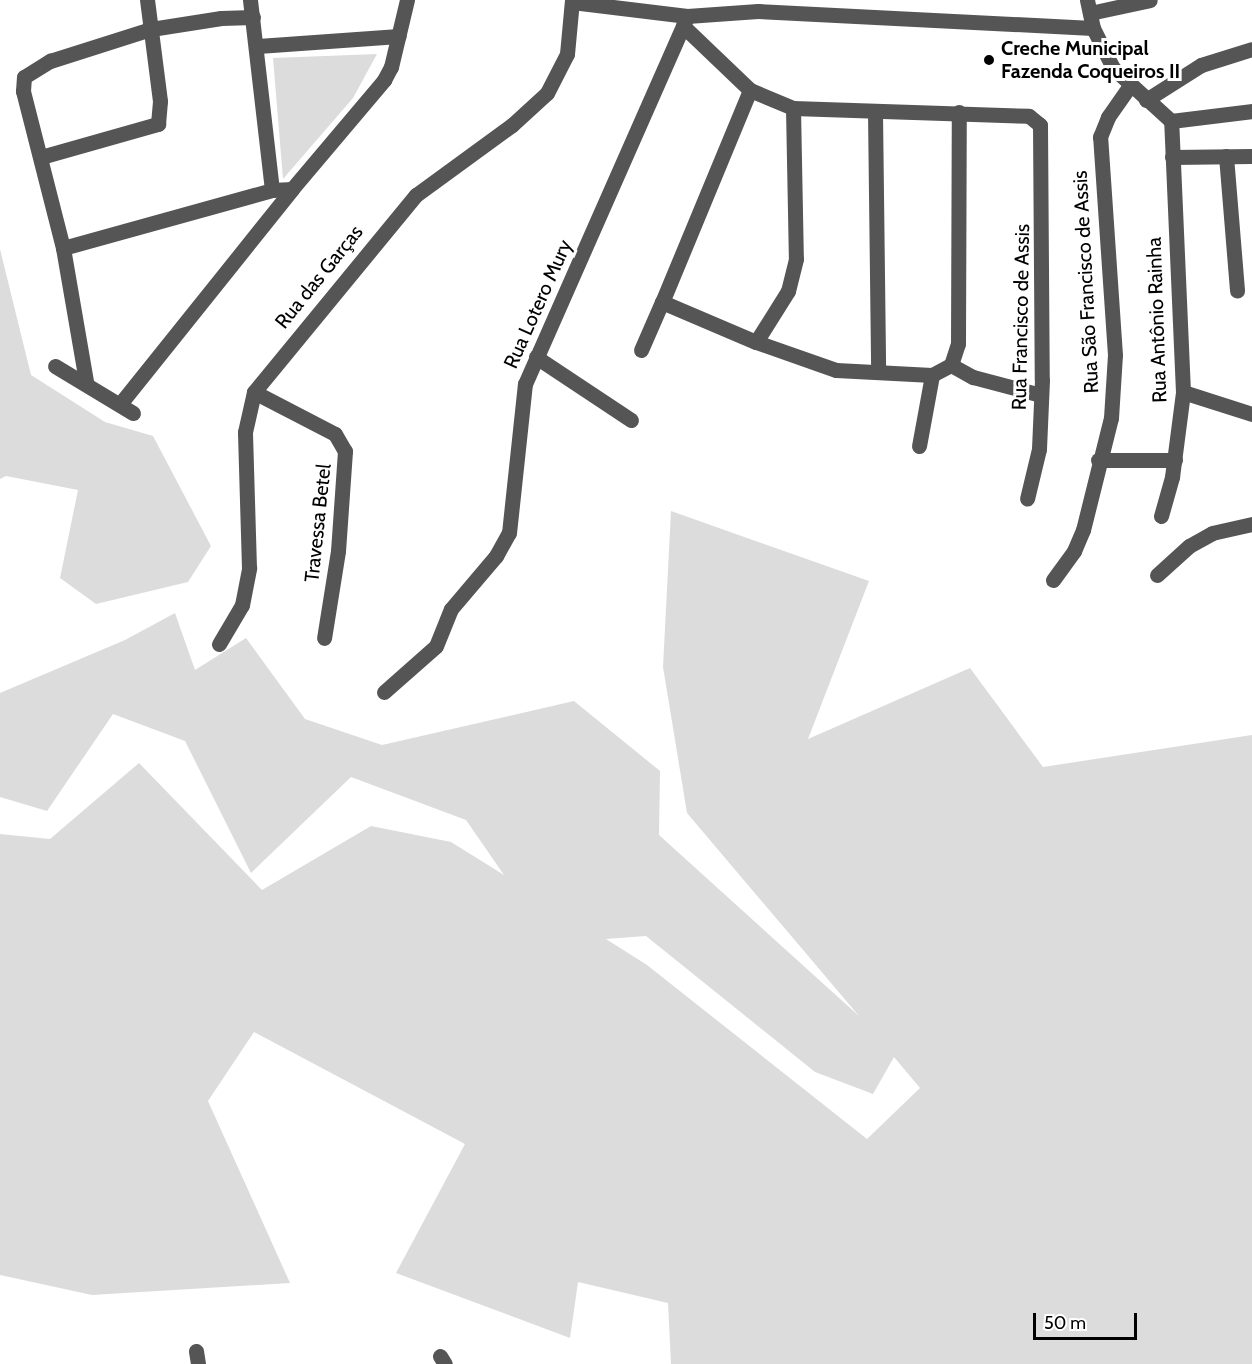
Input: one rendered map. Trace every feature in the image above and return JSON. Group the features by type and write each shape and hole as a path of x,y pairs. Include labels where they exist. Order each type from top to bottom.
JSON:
{"street":[{"path":"41,157 154,127 160,117 160,101 147,0"},
{"path":"250,0 258,46 272,190"},
{"path":"120,404 292,189 373,96 391,67 407,0"},
{"path":"572,1 685,21 757,6 1090,14 1150,0"},
{"name":"Rua das Garças","path":"219,644 242,604 249,568 245,432 254,392 416,195 512,125 547,93 567,54 572,1"},
{"path":"1090,14 1113,68 1130,86 1171,121 1252,111"},
{"path":"86,381 63,248 23,91 24,77 36,68 151,29 221,18 253,17"},
{"path":"662,302 756,342 836,370 878,370 932,375 951,365 958,344 959,112 875,112 793,108 750,90 685,21"},
{"name":"Rua Lotero Mury","path":"384,692 436,646 452,609 496,556 508,533 519,405 536,357 685,21"},
{"path":"258,46 399,36"},
{"path":"1146,100 1201,65 1252,49"},
{"name":"Rua São Francisco de Assis","path":"1053,580 1074,551 1083,530 1098,460 1111,418 1114,355 1100,138 1108,117 1130,86"},
{"path":"642,350 750,90"},
{"path":"756,342 779,306 793,274 793,108"},
{"path":"875,112 878,370"},
{"name":"Rua Francisco de Assis","path":"959,112 1029,116 1040,125 1043,135 1039,449 1027,499"},
{"name":"Rua Antônio Rainha","path":"1161,516 1175,460 1183,392 1171,121"},
{"path":"1226,156 1237,291"},
{"path":"1172,157 1252,156"},
{"path":"63,248 272,190 292,189"},
{"path":"536,357 631,420"},
{"path":"951,365 995,384 1041,394"},
{"path":"55,366 86,381 133,413"},
{"path":"918,446 932,375"},
{"name":"Travessa Betel","path":"254,392 335,434 345,452 338,551 324,638"},
{"path":"1183,392 1252,414"},
{"path":"1098,460 1175,460"},
{"path":"1157,575 1189,546 1212,533 1252,524"}],"shaded area":[{"path":"377,54 353,98 283,179 273,58"},
{"path":"0,249 31,375 105,422 153,436 211,546 188,582 96,604 60,578 78,490 6,476 0,479"},
{"path":"671,511 869,581 808,739 970,668 1043,767 1252,735 1252,1364 671,1364 668,1303 578,1282 570,1338 396,1273 465,1144 254,1032 208,1101 290,1283 92,1295 0,1275 0,834 50,839 139,763 262,890 371,826 451,842 504,875 466,820 351,777 251,873 185,741 113,714 47,811 0,797 0,693 125,640 175,613 195,670 246,638 305,719 382,745 574,701 660,771 659,835 859,1016 687,813 663,667","holes":["646,936 815,1072 873,1094 894,1057 920,1088 867,1139 647,965 606,939"]}],"place":[{"name":"Creche Municipal Fazenda Coqueiros II","path":"989,60"}]}
